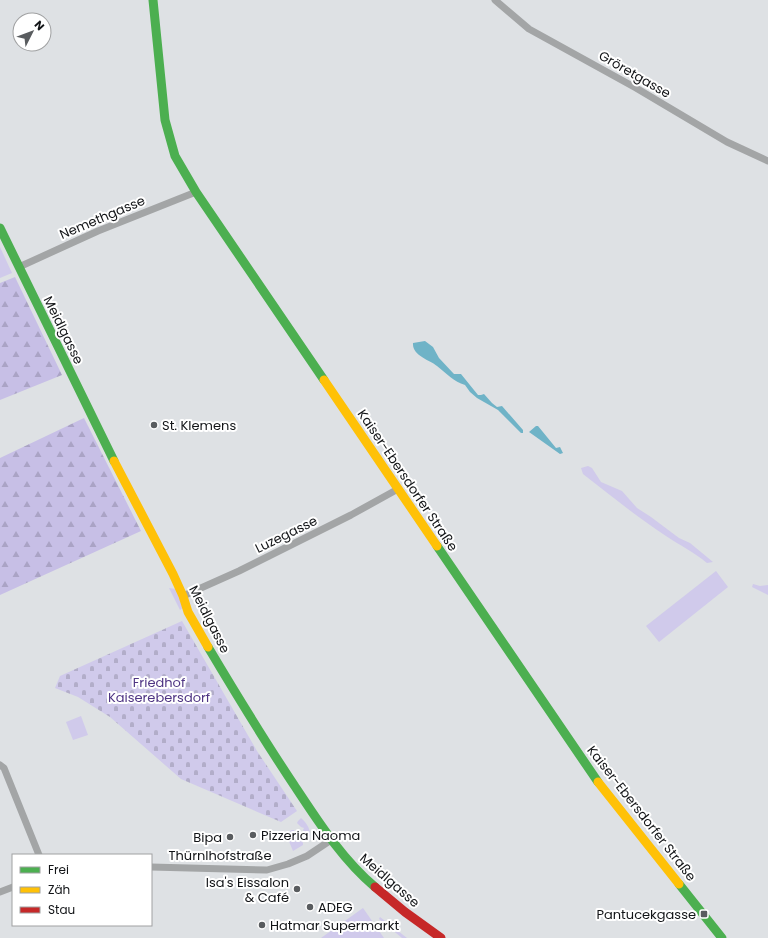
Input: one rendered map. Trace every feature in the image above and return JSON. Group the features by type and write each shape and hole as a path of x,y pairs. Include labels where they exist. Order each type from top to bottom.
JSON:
{"main road":[{"name":"Kaiser-Ebersdorfer Straße","path":"153,0 165,120 175,156 196,192 598,782 722,938"},
{"name":"Meidlgasse","path":"0,228 110,453 183,596 188,612 235,693 278,762 331,840 350,863 366,879 405,912 441,938"}],"street":[{"name":"Gröretgasse","path":"495,0 529,29 636,88 727,142 768,161"},
{"name":"Nemethgasse","path":"19,267 98,231 196,192"},
{"name":"Luzegasse","path":"183,596 239,571 351,515 398,489"},
{"path":"0,765 4,768 39,854"},
{"name":"Thürnlhofstraße","path":"152,867 267,870 288,864 307,856 331,840"},
{"path":"0,892 12,887"}],"green space":[{"path":"0,247 12,273 0,278"},
{"path":"15,277 62,375 0,400 0,283"},
{"path":"84,418 141,531 0,595 0,458"},
{"path":"588,466 592,468 601,482 622,491 637,508 679,538 690,543 713,562 707,563 697,555 655,529 624,506 583,474 581,468"},
{"path":"716,571 728,587 659,642 646,626"},
{"path":"753,584 760,586 768,585 768,595 752,587"},
{"path":"169,588 176,589 183,608 180,610"},
{"name":"Friedhof Kaiserebersdorf","path":"182,621 257,751 297,811 281,822 181,779 110,717 78,697 55,688 60,676"},
{"path":"81,716 88,735 73,740 66,722"},
{"path":"301,818 308,827 310,833 309,838 303,830 304,828 297,823"},
{"path":"294,830 294,834 297,835 303,843 303,845 293,851 286,834"},
{"path":"363,908 384,938 321,938"},
{"path":"380,917 407,938 402,938 379,919"}],"water":[{"path":"425,341 433,347 439,358 454,374 461,374 478,395 484,394 497,407 502,406 523,430 523,433 521,433 498,410 477,398 465,385 454,380 437,366 418,354 413,347 413,343"},
{"path":"538,426 556,448 560,447 563,453 560,454 529,432"}],"traffic: fast":[{"path":"153,0 165,120 175,156 196,192 324,380"},
{"path":"0,228 114,461"},
{"path":"437,546 598,782"},
{"path":"208,647 261,734 321,825 351,864 375,887"},
{"path":"679,884 722,938"}],"traffic: slow":[{"path":"324,380 437,546"},
{"path":"114,461 173,574 183,596 188,612 208,647"},
{"path":"598,782 679,884"}],"traffic: jam":[{"path":"375,887 405,912 441,938"}],"place":[{"name":"St. Klemens","path":"154,425"},
{"name":"Pizzeria Naoma","path":"253,835"},
{"name":"Bipa","path":"230,837"},
{"name":"Isa's Eissalon & Café","path":"297,889"},
{"name":"ADEG","path":"310,907"},
{"name":"Pantucekgasse","path":"704,914"},
{"name":"Hatmar Supermarkt","path":"262,925"}]}
